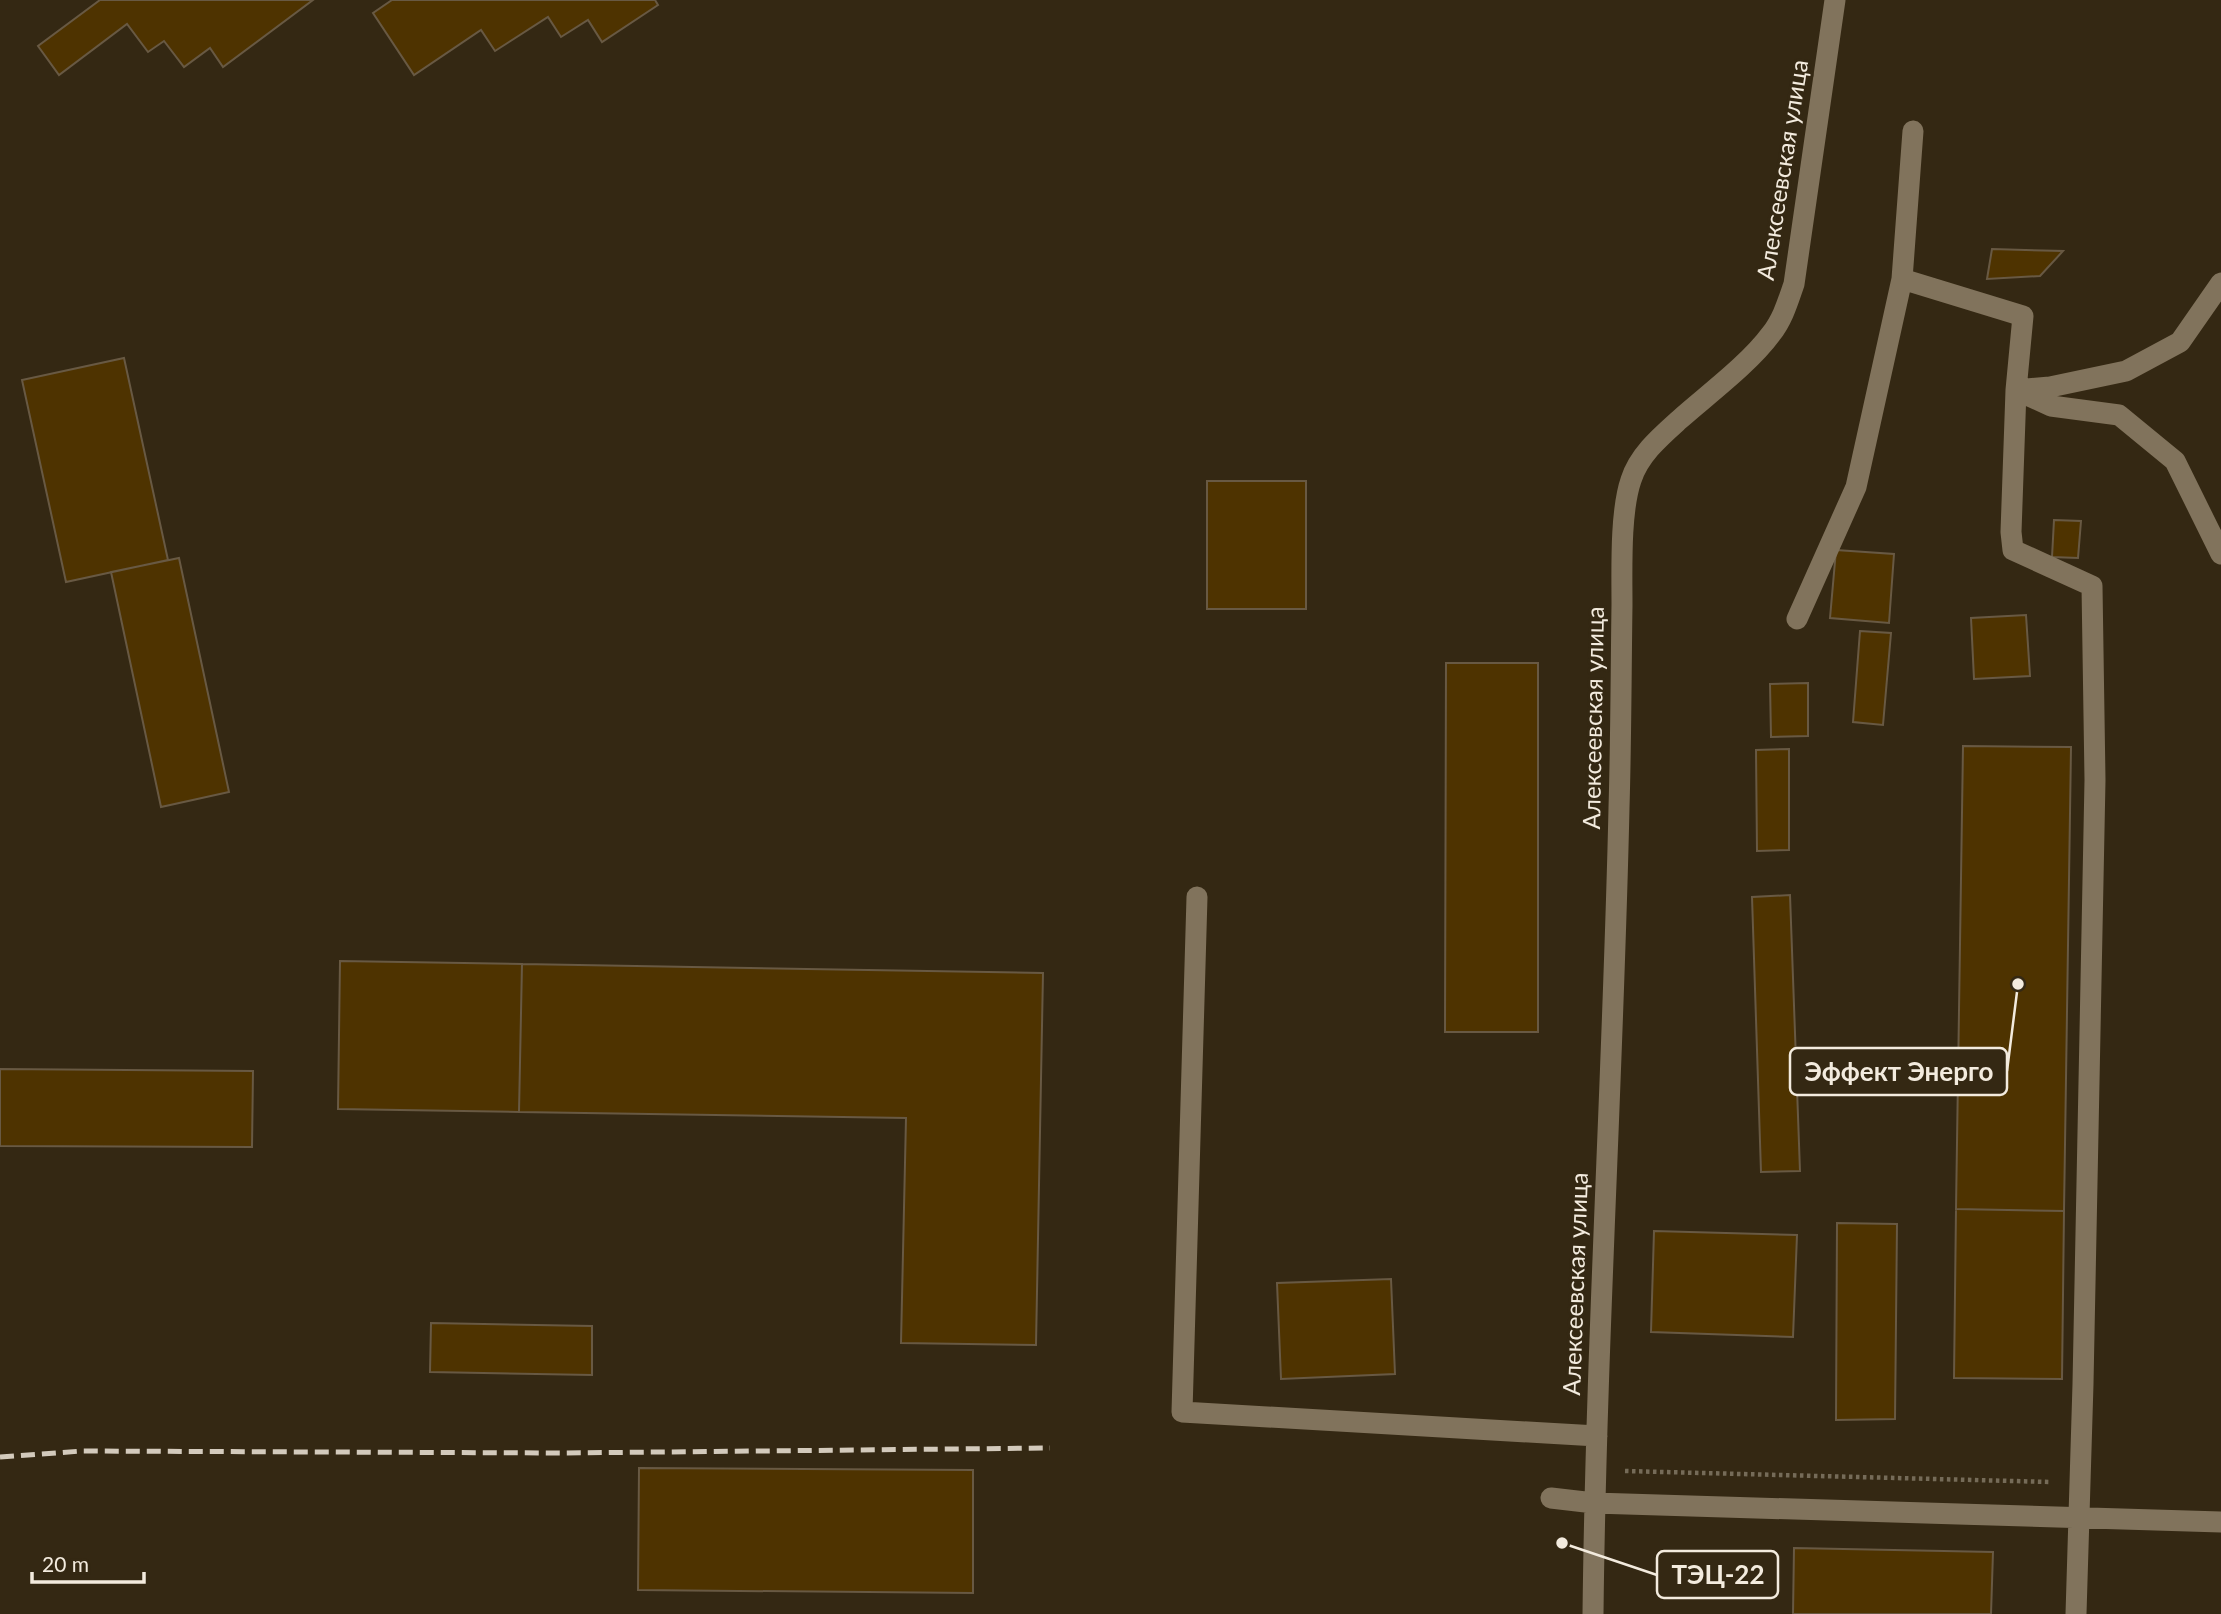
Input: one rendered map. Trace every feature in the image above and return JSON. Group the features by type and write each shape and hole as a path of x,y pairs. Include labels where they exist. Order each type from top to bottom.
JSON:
{"street":[{"name":"Алексеевская улица","path":"1593,1614 1594,1503 1616,935 1622,564 1626,504 1631,478 1644,455 1752,355 1771,335 1784,313 1794,284 1835,0"},
{"path":"1797,619 1856,487 1902,279 1913,131"},
{"path":"1902,279 2022,316 2016,390 2011,532 2013,550 2092,586 2095,780 2076,1614"},
{"path":"2016,390 2050,387 2126,370 2169,348 2180,342 2221,283"},
{"path":"2016,390 2051,406 2119,415 2175,461 2221,554"},
{"path":"1197,897 1182,1412 1597,1436"},
{"path":"1551,1498 1594,1503 2221,1522"}],"building":[{"path":"100,0 313,0 223,67 210,48 184,67 164,41 148,52 127,24 59,75 38,46"},
{"path":"392,0 655,0 658,5 602,42 588,20 561,37 548,17 495,51 481,30 414,75 373,13"},
{"path":"1992,249 2063,251 2040,276 1987,279"},
{"path":"124,358 168,560 66,582 22,380"},
{"path":"1207,481 1306,481 1306,609 1207,609"},
{"path":"2054,520 2081,521 2078,558 2052,557"},
{"path":"1836,550 1894,554 1889,623 1830,618"},
{"path":"179,558 229,792 161,807 111,572"},
{"path":"2026,615 2030,676 1974,679 1971,618"},
{"path":"1860,631 1891,633 1883,725 1853,722"},
{"path":"1446,663 1538,663 1538,1032 1445,1032"},
{"path":"1808,683 1808,736 1771,737 1770,684"},
{"path":"1963,746 2071,747 2064,1211 1956,1209"},
{"path":"1789,749 1789,850 1757,851 1756,750"},
{"path":"1790,895 1800,1171 1761,1172 1752,897"},
{"path":"340,961 522,964 519,1112 338,1109"},
{"path":"522,964 1043,973 1036,1345 901,1343 906,1118 519,1112"},
{"path":"0,1069 253,1071 252,1147 0,1146"},
{"path":"1956,1209 2064,1211 2062,1379 1954,1378"},
{"path":"1837,1223 1897,1224 1895,1419 1836,1420"},
{"path":"1654,1231 1797,1235 1793,1337 1651,1332"},
{"path":"1391,1279 1395,1374 1281,1379 1277,1283"},
{"path":"431,1323 592,1326 592,1375 430,1372"},
{"path":"639,1468 973,1470 973,1593 638,1590"},
{"path":"1794,1548 1993,1552 1991,1614 1793,1614"}],"railway":[{"path":"0,1457 82,1451 565,1453 1050,1448"}],"place":[{"name":"Эффект Энерго","path":"2018,984"},
{"name":"ТЭЦ-22","path":"1562,1543"}]}
